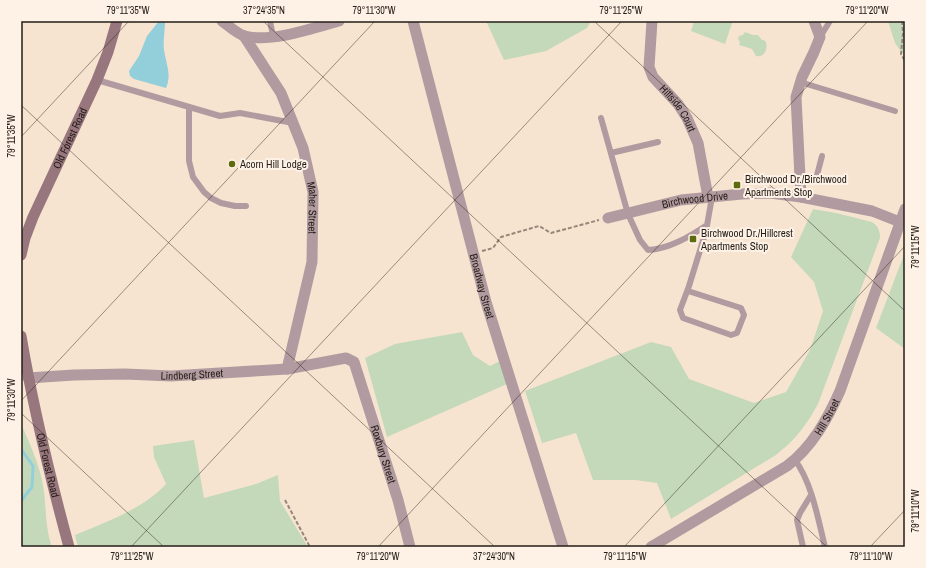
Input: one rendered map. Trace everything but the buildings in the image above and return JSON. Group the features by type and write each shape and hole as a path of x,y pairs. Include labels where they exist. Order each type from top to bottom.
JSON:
{"main road":[{"name":"Old Forest Road","path":"21,255 25,238 33,217 97,80 108,52 117,21"},
{"name":"Old Forest Road","path":"21,336 28,378 43,445 69,547"}],"street":[{"path":"222,21 244,36 262,38 302,31 339,21"},
{"name":"Broadway Street","path":"413,21 486,302 563,547"},
{"name":"Hillside Court","path":"652,21 649,67 653,77 678,104 687,118 698,143 710,197"},
{"path":"801,197 796,97 800,82 820,37 814,21"},
{"name":"Maher Street","path":"244,36 281,93 303,148 313,192 312,262 287,369"},
{"name":"Birchwood Drive","path":"608,218 681,200 770,193 801,197 872,211 900,222"},
{"name":"Hill Street","path":"652,547 776,473 795,460 821,429 840,391 905,209"},
{"name":"Lindberg Street","path":"28,378 74,374 172,376 287,369 346,358 354,362"},
{"name":"Roxbury Street","path":"354,362 398,500 410,547"}],"lane":[{"path":"270,21 273,36"},
{"path":"820,37 830,21"},
{"path":"97,80 220,116 240,113 293,123"},
{"path":"800,82 895,111"},
{"path":"189,107 189,161 193,177 204,192 211,198 221,203 235,206 246,206"},
{"path":"601,118 628,214 640,240 648,250 658,250 687,238 707,225"},
{"path":"611,152 658,142"},
{"path":"800,175 816,178 822,156"},
{"path":"688,291 741,308 744,315 737,333 731,335 683,318 680,310 688,291 707,225 710,197"},
{"path":"795,460 803,470 825,547"},
{"path":"803,547 797,520 811,495"}],"path":[{"path":"902,21 903,33 901,54 905,61"},
{"path":"473,253 493,248 501,237 539,226 551,233 608,218"},
{"path":"285,500 310,547"}],"green space":[{"path":"486,21 591,21 587,28 546,51 504,60"},
{"path":"694,21 728,21 732,23 725,44 691,31"},
{"path":"888,21 905,21 905,57 895,43"},
{"path":"745,32 758,35 766,42 766,50 763,55 756,56 752,49 739,45 739,36 743,35"},
{"path":"813,209 872,222 878,228 880,238 818,404 800,432 783,449 776,455 671,519 657,483 635,480 593,480 576,433 542,443 525,391 651,342 671,347 689,379 754,403 786,392 810,350 823,311 814,282 791,257"},
{"path":"905,252 905,349 876,328"},
{"path":"462,332 473,355 490,366 500,361 507,384 387,437 365,358 395,344"},
{"path":"21,424 33,452 44,488 49,539 52,547 21,547"},
{"path":"194,440 204,498 256,484 278,475 280,501 308,547 78,547 75,535 135,508 157,493 166,484 154,457 153,446"}],"water":[{"path":"159,21 165,21 164,50 169,74 166,88 134,79 130,76 129,71 139,56 147,36"}],"waterway":[{"path":"21,449 33,466 32,487 21,501"},
{"path":"21,542 22,547"}],"place":[{"name":"Acorn Hill Lodge","path":"232,164"},
{"name":"Birchwood Dr./Birchwood Apartments Stop","path":"737,185"},
{"name":"Birchwood Dr./Hillcrest Apartments Stop","path":"693,239"}]}
